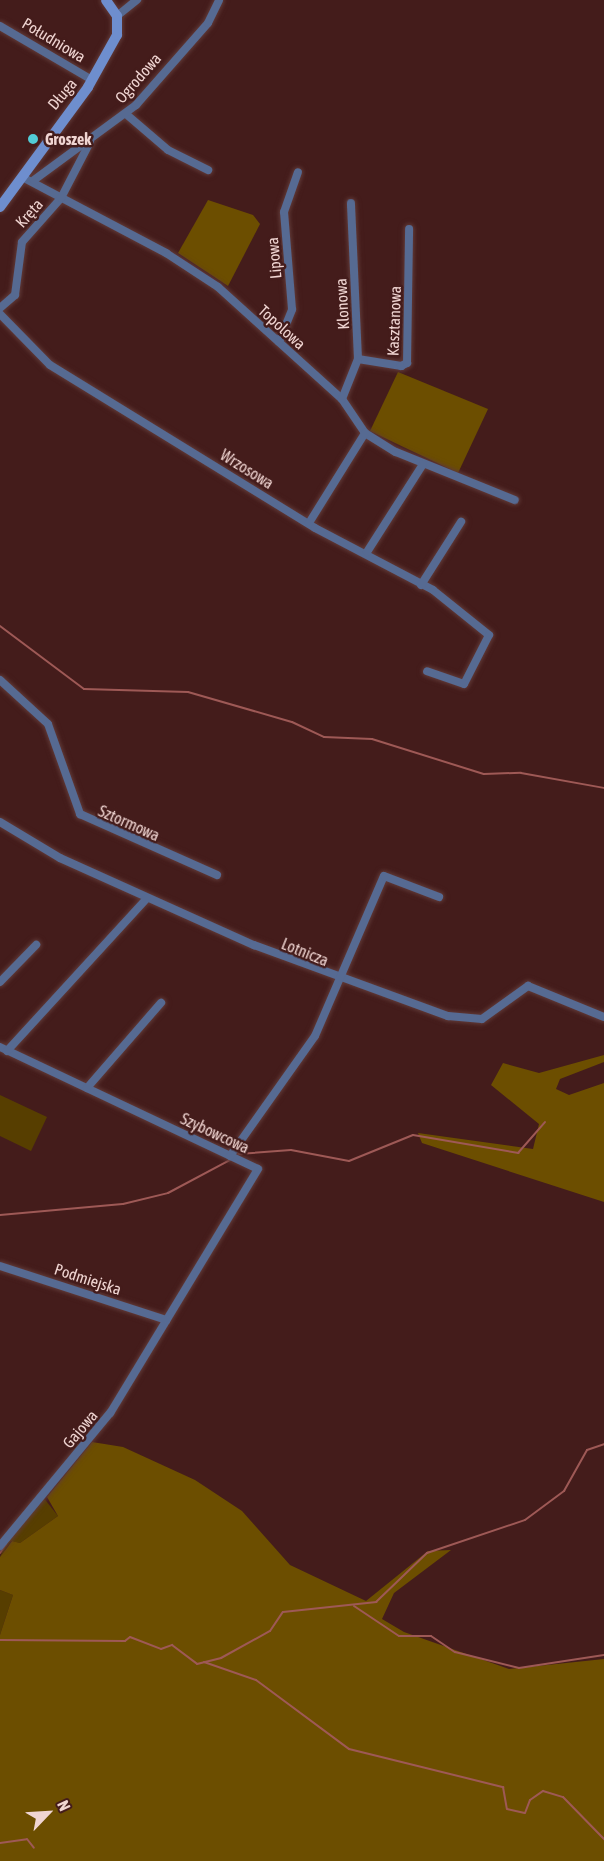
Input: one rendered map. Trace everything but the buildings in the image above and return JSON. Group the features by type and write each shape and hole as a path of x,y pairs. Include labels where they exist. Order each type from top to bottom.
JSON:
{"street":[{"path":"106,0 117,16 137,0"},
{"name":"Ogrodowa","path":"29,179 126,114 208,23 219,0"},
{"name":"Długa","path":"0,207 29,179 92,80 117,35 117,16"},
{"name":"Południowa","path":"0,26 92,80"},
{"path":"126,114 168,150 208,170"},
{"name":"Kręta","path":"0,308 15,295 22,242 61,198 93,137"},
{"name":"Lipowa","path":"279,342 292,309 284,212 298,172"},
{"name":"Topolowa","path":"29,179 179,260 279,342 342,399 365,434 423,464 515,500"},
{"name":"Klonowa","path":"342,399 358,359 351,203"},
{"name":"Kasztanowa","path":"358,359 401,366 407,363 409,230"},
{"name":"Wrzosowa","path":"0,314 50,365 309,524 367,552 421,585 489,635 464,684 427,671"},
{"path":"309,524 365,434"},
{"path":"367,552 423,464"},
{"path":"421,585 461,522"},
{"name":"Sztormowa","path":"0,680 48,724 80,814 217,875"},
{"name":"Lotnicza","path":"0,822 147,898 337,979 463,1021 482,1019 528,986 604,1017"},
{"path":"230,1156 315,1036 337,979 384,876 439,897"},
{"path":"4,1049 147,898"},
{"path":"0,982 36,945"},
{"path":"87,1088 161,1003"},
{"name":"Szybowcowa","path":"4,1049 258,1169 166,1320"},
{"name":"Podmiejska","path":"0,1266 166,1320"},
{"name":"Gajowa","path":"0,1546 105,1421 166,1320"}],"shaded area":[{"path":"208,200 253,215 260,224 228,286 178,253"},
{"path":"398,372 488,409 458,473 370,431"},
{"path":"604,1055 604,1062 560,1079 556,1089 569,1095 604,1083 604,1202 422,1143 418,1133 533,1149 539,1124 491,1085 503,1063 539,1073"},
{"path":"0,1095 47,1117 31,1151 0,1136"},
{"path":"92,1442 123,1447 195,1480 242,1511 290,1565 366,1601 428,1551 451,1550 394,1593 382,1619 404,1632 509,1669 604,1659 604,1861 0,1861 0,1635 13,1595 0,1590 0,1557 12,1541 20,1543 58,1516 47,1497"},
{"path":"43,1497 58,1516 20,1543 11,1541 0,1557 7,1541"},
{"path":"0,1590 13,1595 0,1635"}],"waterway":[{"path":"0,626 84,689 188,692 292,722 324,737 372,739 484,774 521,773 604,788"},
{"path":"238,1154 291,1150 349,1161 413,1135 518,1153 545,1122"},
{"path":"0,1215 123,1204 168,1193 232,1159"},
{"path":"0,1640 125,1641 130,1637 161,1649 172,1645 197,1664 221,1658 270,1631 283,1612 376,1602 427,1553 525,1520 564,1491 587,1450 604,1444"},
{"path":"0,1553 6,1544"},
{"path":"354,1606 399,1636 431,1636 455,1652 519,1668 604,1655"},
{"path":"204,1662 256,1680 349,1749 503,1787 507,1809 525,1813 530,1800 543,1791 563,1797 604,1839"},
{"path":"0,1843 27,1839 34,1848"}],"place":[{"name":"Groszek","path":"33,139"}]}
